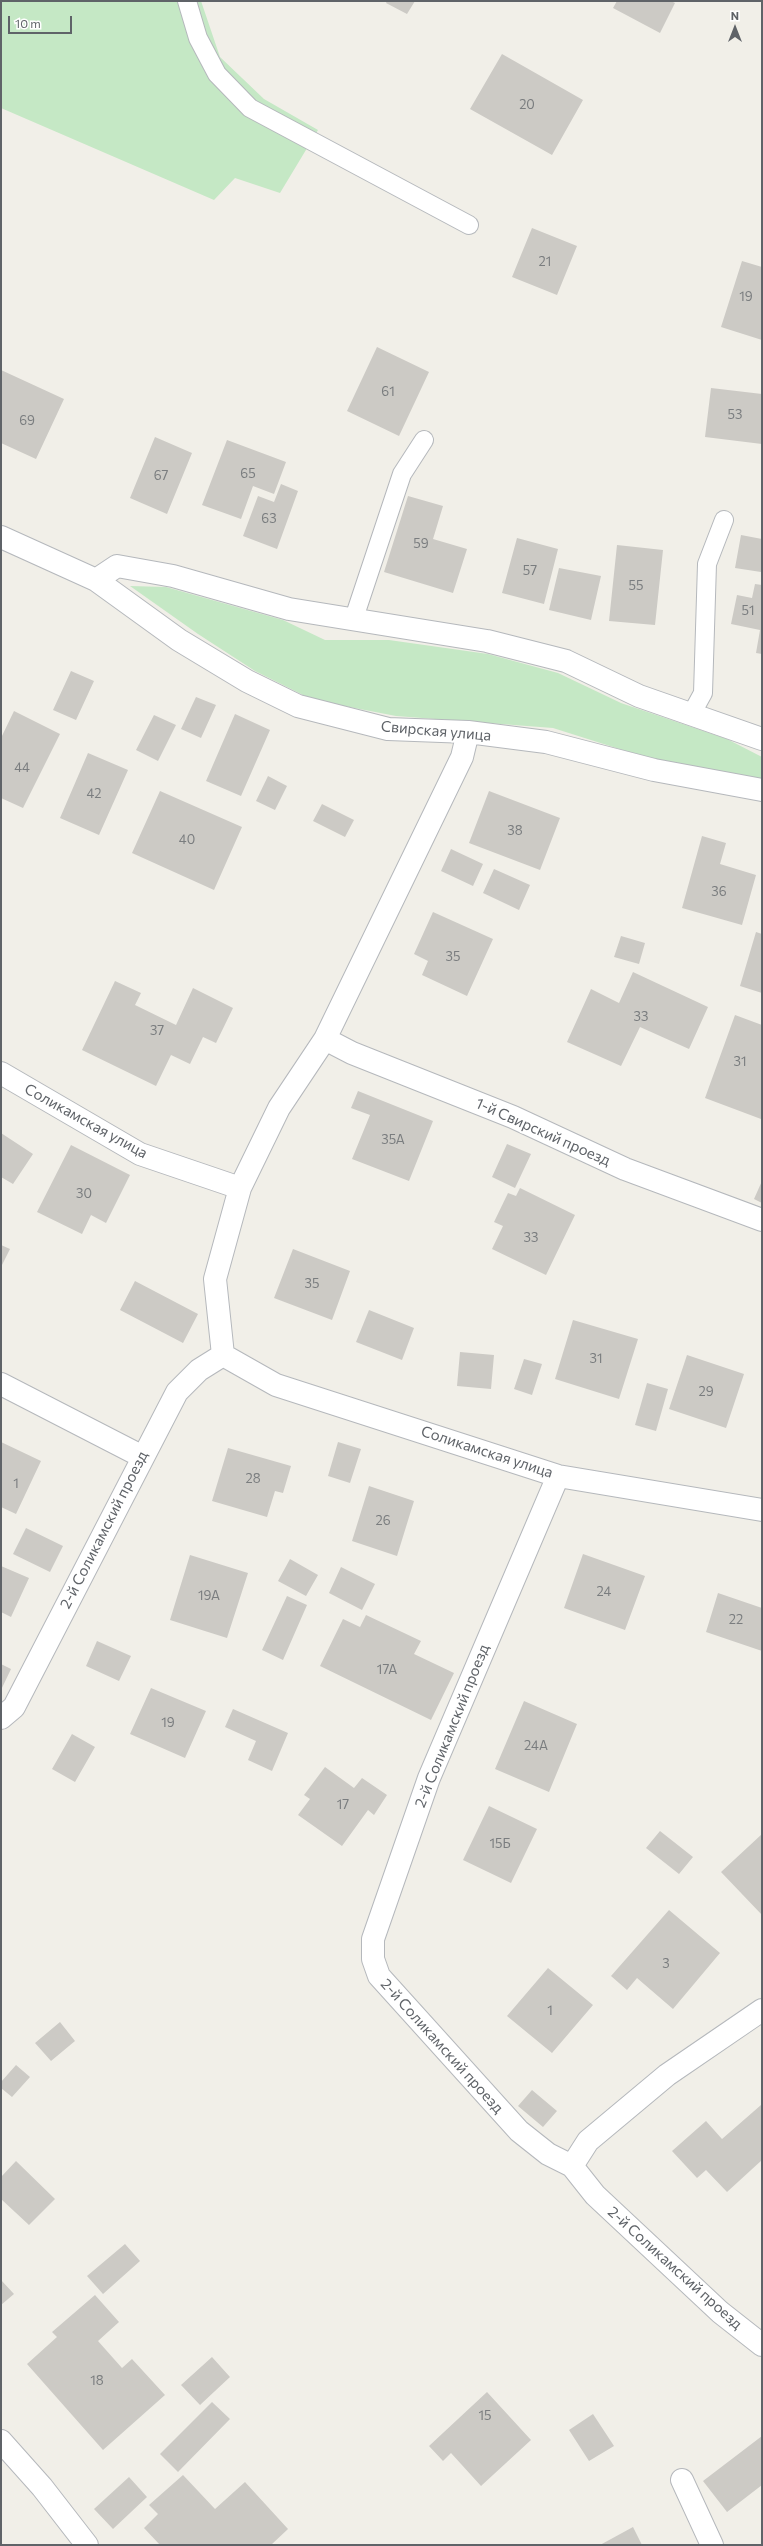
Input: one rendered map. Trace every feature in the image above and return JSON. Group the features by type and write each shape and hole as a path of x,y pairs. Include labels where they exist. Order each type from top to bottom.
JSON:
{"street":[{"name":"Свирская улица","path":"1,537 96,580 179,640 247,681 298,706 388,729 468,732 546,742 654,770 762,790"},
{"path":"96,580 117,566 173,576 289,609 354,618 487,641 566,661 639,696 692,713 762,739"},
{"path":"223,1355 215,1279 240,1188 279,1108 326,1040 462,757 468,732"},
{"name":"1-й Свирский проезд","path":"326,1040 352,1053 513,1117 632,1171 762,1220"},
{"name":"Соликамская улица","path":"1,1073 140,1154 240,1188"},
{"name":"Соликамская улица","path":"223,1355 276,1385 558,1476 762,1510"},
{"name":"2-й Соликамский проезд","path":"1,1718 14,1707 141,1456 177,1392 199,1370 223,1355"},
{"path":"1,1384 141,1456"},
{"name":"2-й Соликамский проезд","path":"558,1476 429,1778 373,1939 373,1959 379,1976 519,2131 548,2154 572,2166 595,2195 720,2312 762,2345"},
{"path":"572,2166 588,2141 667,2075 762,2010"},
{"path":"1,2441 42,2487 87,2545"},
{"path":"682,2480 712,2545"}],"lane":[{"path":"187,1 198,38 217,74 250,108 469,225"},
{"path":"354,618 402,474 424,440"},
{"path":"692,713 703,693 707,564 724,520"}],"green space":[{"path":"1,1 201,1 220,57 264,99 318,130 280,193 235,178 214,200 1,108"},
{"path":"130,586 166,587 283,620 325,640 389,640 488,654 558,673 621,703 727,739 762,757 762,780 651,759 553,728 396,716 313,700 255,671 198,634"}],"building":[{"path":"387,1 415,1 407,14 386,3"},
{"path":"617,1 671,1 675,3 660,33 613,8"},
{"path":"502,54 583,100 552,155 470,109"},
{"path":"532,228 577,246 557,295 512,277"},
{"path":"742,261 762,267 762,340 721,327"},
{"path":"377,347 429,372 399,436 347,411"},
{"path":"1,370 64,399 36,459 1,443"},
{"path":"711,388 762,394 762,444 705,437"},
{"path":"155,437 192,453 167,514 130,498"},
{"path":"227,440 286,462 274,494 253,486 241,519 202,505"},
{"path":"281,484 298,491 277,549 243,536 258,496 274,502"},
{"path":"408,496 443,506 433,539 467,549 453,593 384,572"},
{"path":"741,535 762,539 761,572 735,568"},
{"path":"517,538 558,549 544,604 502,593"},
{"path":"617,545 663,550 655,625 609,621"},
{"path":"559,568 601,576 591,620 549,610"},
{"path":"755,584 762,585 762,654 756,653 760,630 731,624 737,595 752,598"},
{"path":"71,671 94,681 76,720 53,710"},
{"path":"196,697 216,705 201,738 181,729"},
{"path":"14,711 60,734 23,808 1,798 1,738"},
{"path":"235,714 270,730 241,796 206,781"},
{"path":"154,715 176,725 158,761 136,750"},
{"path":"88,753 128,770 99,835 60,818"},
{"path":"268,776 287,786 275,810 256,801"},
{"path":"160,791 242,827 214,890 132,853"},
{"path":"489,791 560,818 540,870 469,843"},
{"path":"322,804 354,820 345,837 313,821"},
{"path":"702,836 726,843 720,864 756,875 742,925 682,908"},
{"path":"451,849 483,864 473,886 441,871"},
{"path":"494,869 530,885 519,910 483,893"},
{"path":"433,912 493,939 467,996 422,975 428,961 414,954"},
{"path":"756,932 762,934 762,993 740,986"},
{"path":"621,936 645,943 639,964 614,957"},
{"path":"633,972 708,1007 689,1049 640,1027 621,1066 567,1042 591,989 619,1003"},
{"path":"115,981 141,993 135,1005 176,1025 193,988 233,1008 216,1043 203,1037 190,1064 171,1055 156,1086 82,1050"},
{"path":"735,1015 762,1025 761,1119 705,1098"},
{"path":"358,1091 433,1121 409,1181 352,1159 370,1115 351,1108"},
{"path":"1,1133 33,1154 13,1184 1,1177"},
{"path":"507,1144 531,1154 515,1188 492,1177"},
{"path":"71,1145 130,1175 106,1223 91,1215 82,1234 37,1212"},
{"path":"762,1181 762,1203 754,1199"},
{"path":"520,1188 575,1215 546,1275 492,1249 503,1226 494,1222 508,1193 516,1196"},
{"path":"1,1245 10,1249 1,1267"},
{"path":"293,1249 350,1271 332,1320 274,1298"},
{"path":"135,1281 198,1314 183,1343 120,1310"},
{"path":"369,1310 414,1328 402,1360 356,1342"},
{"path":"573,1320 638,1339 619,1399 555,1379"},
{"path":"460,1352 494,1355 491,1389 457,1386"},
{"path":"687,1355 744,1374 726,1428 669,1409"},
{"path":"524,1359 542,1364 532,1395 514,1389"},
{"path":"647,1383 668,1389 656,1431 635,1425"},
{"path":"1,1442 41,1461 16,1514 1,1507"},
{"path":"338,1442 361,1449 350,1483 328,1476"},
{"path":"228,1448 291,1466 283,1493 275,1491 267,1517 212,1501"},
{"path":"369,1486 414,1501 397,1556 352,1541"},
{"path":"26,1528 63,1546 50,1572 13,1554"},
{"path":"583,1554 645,1576 625,1630 564,1608"},
{"path":"190,1555 248,1573 227,1638 170,1620"},
{"path":"290,1559 318,1575 306,1596 278,1581"},
{"path":"1,1566 29,1578 11,1617 1,1612"},
{"path":"341,1567 375,1584 362,1610 329,1593"},
{"path":"718,1593 762,1608 762,1651 706,1632"},
{"path":"287,1596 307,1605 283,1660 262,1650"},
{"path":"366,1615 421,1641 414,1654 454,1673 431,1720 320,1666 343,1619 360,1627"},
{"path":"97,1641 131,1656 119,1681 86,1666"},
{"path":"1,1664 11,1669 1,1690"},
{"path":"151,1688 206,1711 185,1758 130,1734"},
{"path":"524,1701 577,1724 549,1792 495,1769"},
{"path":"233,1709 288,1733 272,1771 248,1760 256,1741 225,1727"},
{"path":"72,1734 95,1747 75,1782 52,1769"},
{"path":"325,1767 354,1788 362,1778 387,1795 374,1815 368,1810 342,1846 298,1815 310,1799 304,1795"},
{"path":"489,1806 537,1829 511,1883 463,1860"},
{"path":"660,1831 693,1857 679,1874 646,1848"},
{"path":"762,1834 762,1915 721,1872"},
{"path":"669,1910 720,1953 673,2009 637,1978 627,1990 611,1976"},
{"path":"548,1968 593,2005 552,2053 507,2016"},
{"path":"60,2022 75,2041 51,2061 35,2043"},
{"path":"16,2065 30,2077 12,2097 1,2088 1,2082"},
{"path":"532,2090 557,2111 543,2127 518,2106"},
{"path":"761,2105 762,2160 727,2192 706,2170 697,2178 672,2151 706,2121 722,2139"},
{"path":"16,2161 55,2199 29,2225 1,2199 1,2177"},
{"path":"125,2244 140,2261 103,2294 87,2276"},
{"path":"1,2280 14,2294 1,2305"},
{"path":"95,2295 119,2322 98,2341 122,2368 132,2359 165,2395 103,2450 27,2364 57,2337 52,2332"},
{"path":"212,2357 230,2377 200,2405 181,2385"},
{"path":"487,2392 531,2440 481,2486 451,2453 443,2461 429,2446"},
{"path":"212,2402 230,2419 178,2472 160,2454"},
{"path":"593,2414 614,2446 589,2461 569,2430"},
{"path":"762,2436 762,2485 727,2512 703,2481"},
{"path":"183,2475 215,2509 245,2482 288,2529 271,2545 160,2545 144,2528 158,2514 149,2505"},
{"path":"129,2477 147,2497 113,2529 94,2509"},
{"path":"633,2527 642,2545 600,2545"}]}
